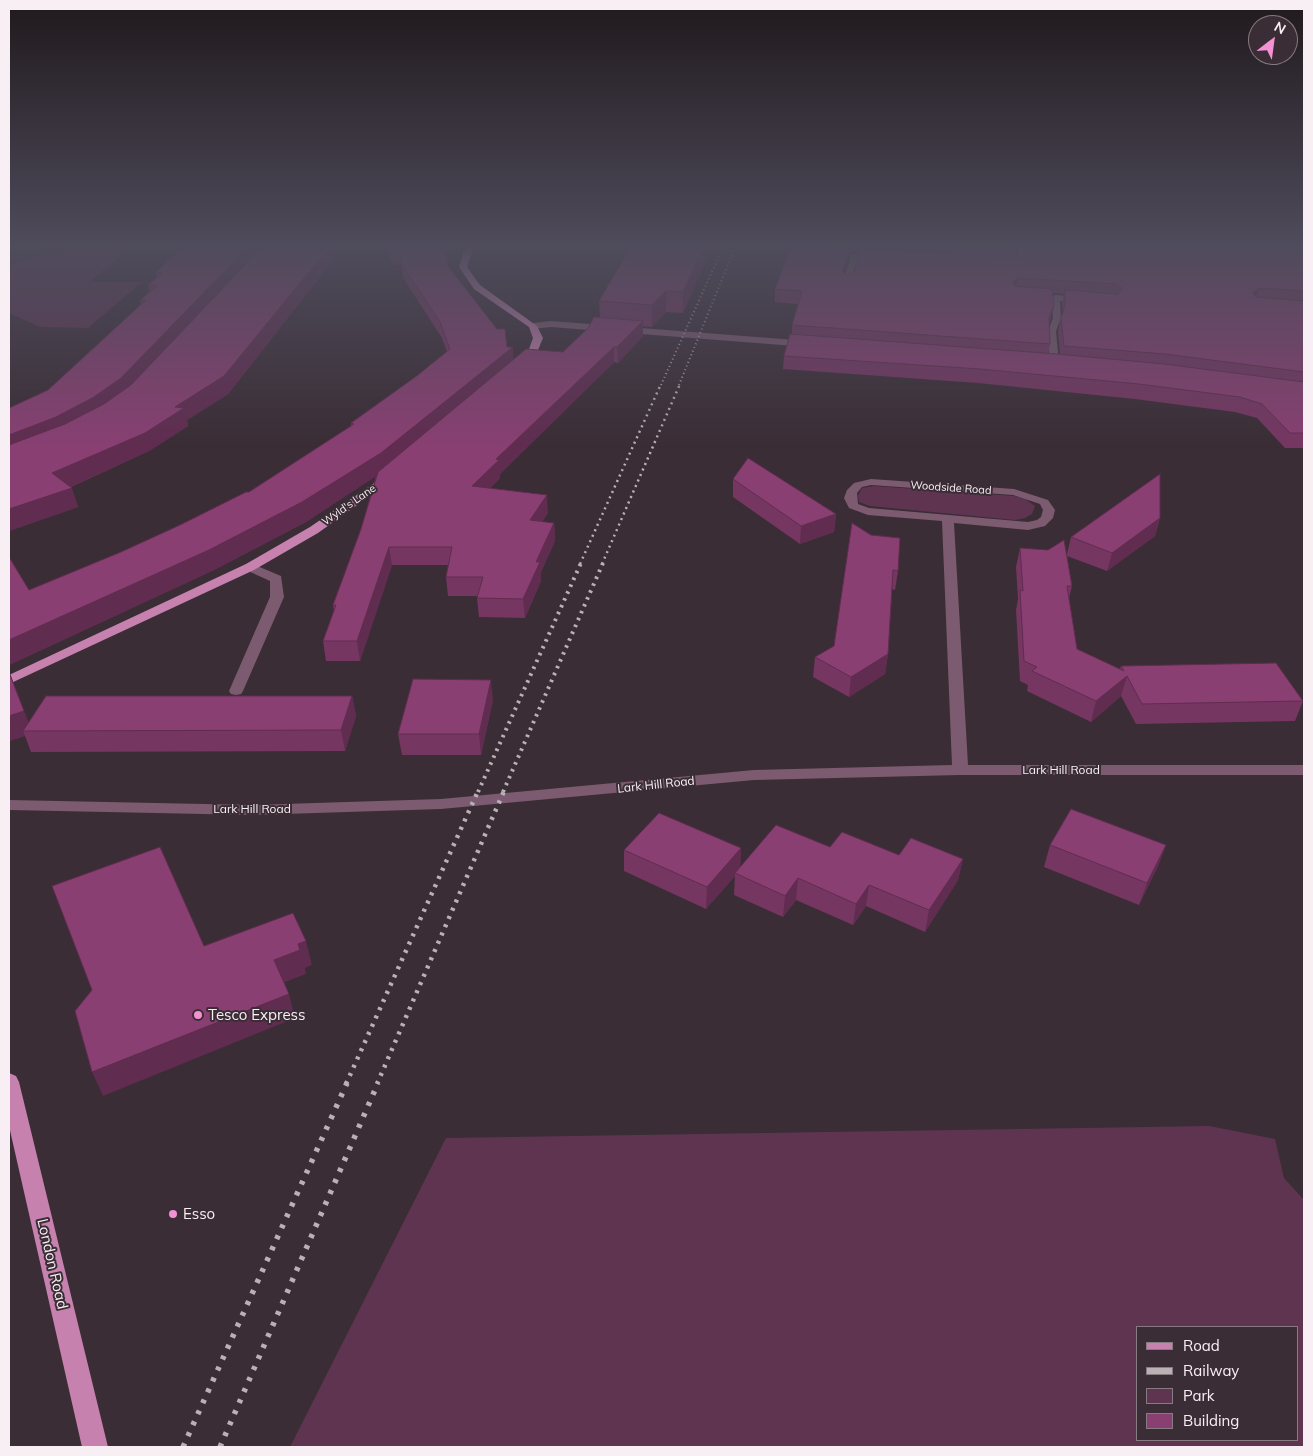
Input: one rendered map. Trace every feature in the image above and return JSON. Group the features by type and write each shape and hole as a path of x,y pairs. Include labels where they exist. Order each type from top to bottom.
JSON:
{"main road":[{"path":"510,375 534,350 538,338 533,326 514,313"},
{"name":"Wyld's Lane","path":"9,680 250,567 314,530 367,494 397,468"},
{"name":"London Road","path":"9,1082 95,1447"}],"street":[{"path":"1054,363 1052,331 1057,318 1055,313"},
{"path":"533,326 551,324 822,345"},
{"name":"Woodside Road","path":"871,482 1014,492 1044,502 1049,510 1047,518 1041,523 1028,526 948,519 868,511 853,506 850,498 851,492 858,485 871,482"},
{"path":"948,519 960,770"},
{"path":"236,691 277,597 276,579 250,567"},
{"name":"Lark Hill Road","path":"9,805 253,810 441,804 754,775 960,770 1304,770"}],"green space":[{"path":"9,313 106,313 88,328 40,327"},
{"path":"874,486 1014,496 1025,499 1035,506 1032,514 1015,520 870,506 859,502 858,496 862,488"},
{"path":"1209,1126 1275,1139 1284,1178 1304,1200 1304,1447 290,1447 446,1138"}],"building":[{"path":"132,313 184,313 121,378 94,397 56,417 9,435 9,408 48,390"},
{"path":"199,313 276,313 224,376 175,407 184,408 145,433 52,473 72,488 9,509 9,445 65,424 104,404 131,385"},
{"path":"434,313 485,313 497,329 505,329 507,347 513,347 381,453 302,502 209,550 9,640 9,557 29,590 121,552 249,492 354,424 351,423 418,375 450,349 440,322"},
{"path":"796,313 1051,313 1049,318 1050,344 792,325"},
{"path":"1063,313 1304,313 1304,372 1165,354 1064,346 1061,318"},
{"path":"594,317 643,321 496,459 499,460 472,486 547,495 530,520 554,523 536,562 540,562 523,599 477,598 483,577 446,577 452,547 389,547 357,641 323,641 336,605 333,605 361,529 378,472 526,349 563,352 588,328"},
{"path":"790,334 1057,354 1164,364 1304,382 1304,433 1290,433 1262,404 1240,397 1139,384 980,369 784,356"},
{"path":"748,458 836,514 801,526 733,479"},
{"path":"1160,474 1160,518 1112,553 1071,537"},
{"path":"852,523 871,535 900,538 898,571 893,570 888,654 851,677 815,657 834,646"},
{"path":"1064,540 1072,586 1067,586 1077,649 1124,671 1121,666 1276,663 1303,701 1142,704 1127,676 1096,701 1032,671 1037,667 1024,661 1020,548 1048,550"},
{"path":"9,672 24,711 9,716"},
{"path":"413,679 491,680 479,734 398,734"},
{"path":"46,696 352,696 341,730 23,731"},
{"path":"1071,809 1166,845 1147,883 1050,845"},
{"path":"659,813 741,848 707,887 624,850"},
{"path":"776,825 830,847 842,832 899,855 911,838 963,859 929,910 869,885 856,904 798,878 785,896 735,873"},
{"path":"160,847 204,946 293,913 306,941 298,944 300,950 274,960 289,994 92,1072 75,1011 92,990 52,886"}],"railway":[{"path":"661,385 693,313"},
{"path":"679,385 708,313"},
{"path":"580,564 661,384"},
{"path":"602,564 680,384"},
{"path":"478,792 581,563"},
{"path":"503,792 603,563"},
{"path":"346,1084 478,791"},
{"path":"377,1084 504,791"},
{"path":"183,1447 347,1083"},
{"path":"220,1447 378,1083"}],"place":[{"name":"Tesco Express","path":"198,1015"},
{"name":"Esso","path":"173,1214"}]}
